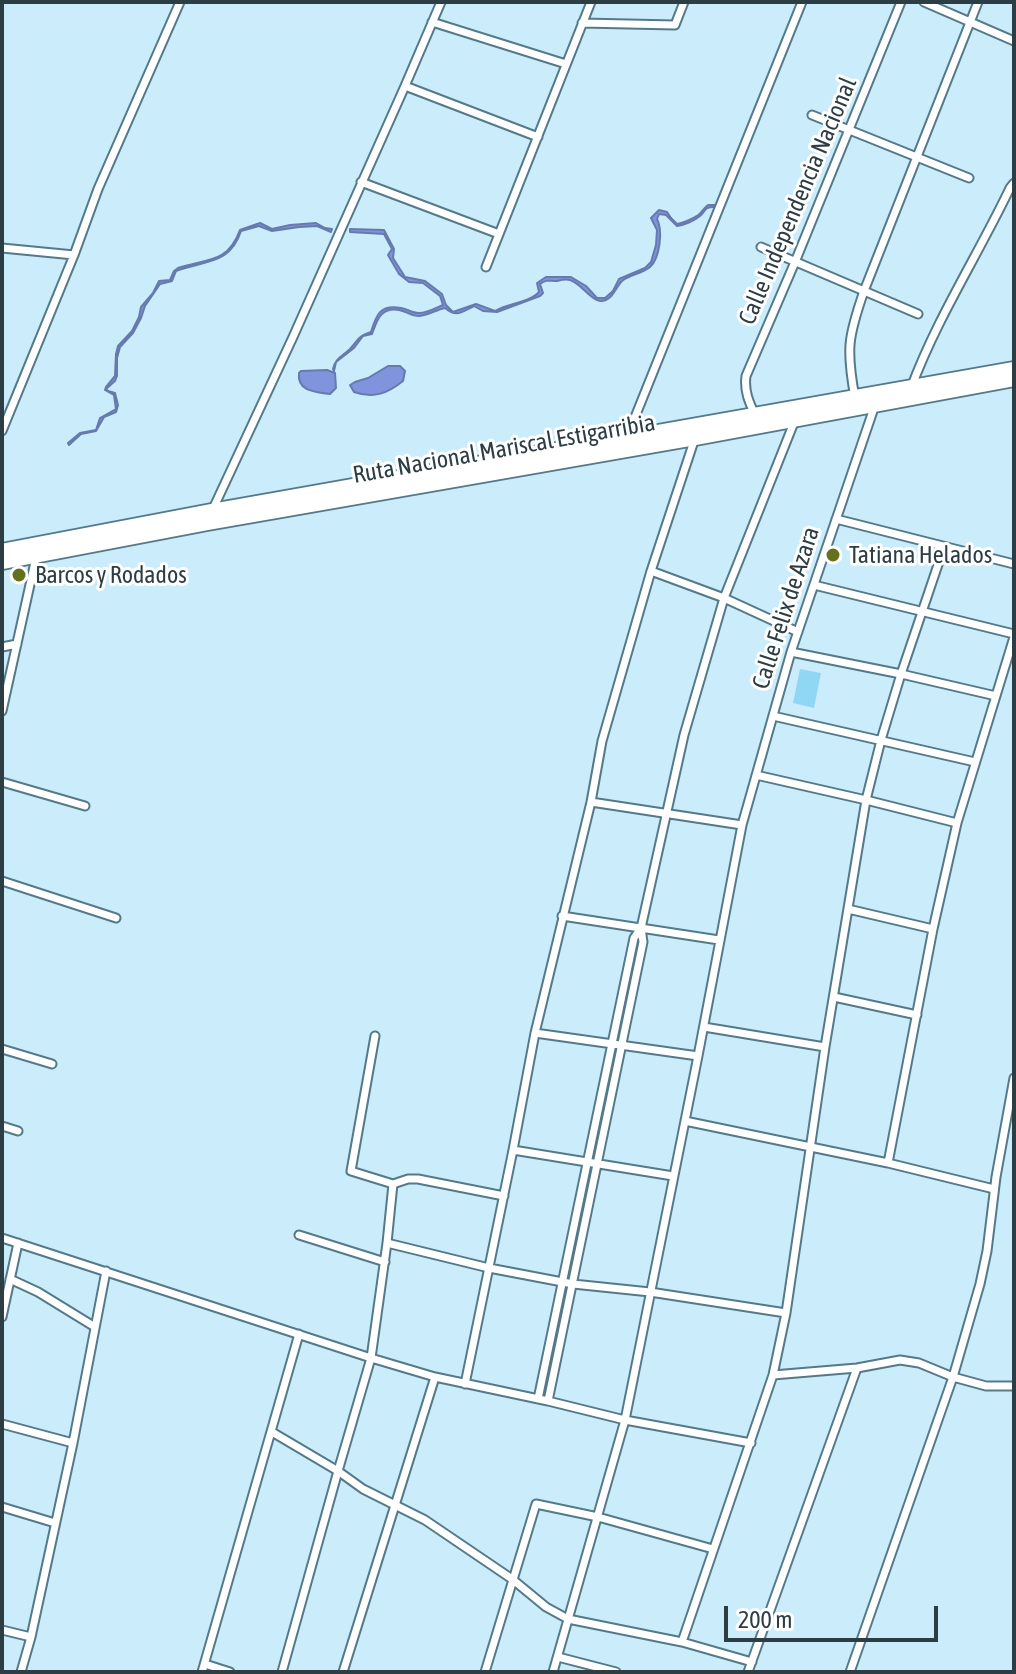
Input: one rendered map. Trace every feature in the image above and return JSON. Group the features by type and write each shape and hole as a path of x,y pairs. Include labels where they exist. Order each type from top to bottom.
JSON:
{"highway":[{"name":"Ruta Nacional Mariscal Estigarribia","path":"2,562 37,551 212,511 1014,369"},
{"name":"Ruta Nacional Mariscal Estigarribia","path":"2,551 37,551 207,523 1014,379"}],"street":[{"path":"2,431 98,189 180,2"},
{"path":"212,511 293,337 441,2"},
{"path":"486,267 591,2"},
{"path":"582,23 675,25 684,2"},
{"path":"627,437 802,2"},
{"name":"Calle Independencia Nacional","path":"755,415 747,396 746,376 901,2"},
{"path":"924,2 1014,41"},
{"path":"855,398 849,365 849,337 864,291 978,2"},
{"path":"432,22 566,64"},
{"path":"405,86 538,137"},
{"path":"812,115 969,178"},
{"path":"361,182 499,234"},
{"path":"911,388 1014,183"},
{"path":"761,247 918,314"},
{"path":"2,248 74,255"},
{"name":"Calle Felix de Azara","path":"553,1672 625,1420 742,825 791,652 875,405"},
{"path":"548,1401 643,942 641,928 684,735 724,598 795,420"},
{"path":"465,1384 535,1033 591,802 602,741 651,571 695,438"},
{"path":"836,519 1014,564"},
{"path":"682,1642 773,1375 786,1313 825,1047 866,800 901,674 944,547"},
{"path":"2,711 37,551"},
{"path":"651,571 724,598 798,632"},
{"path":"814,585 1014,635 957,823 933,929 888,1163"},
{"path":"2,647 17,644"},
{"path":"791,652 996,696"},
{"path":"773,716 975,762"},
{"path":"756,775 957,823"},
{"path":"2,782 85,806"},
{"path":"591,802 742,825"},
{"path":"2,881 116,918"},
{"path":"848,909 933,929"},
{"path":"562,916 719,940"},
{"path":"538,1399 634,938 641,928"},
{"path":"834,997 917,1015"},
{"path":"704,1027 825,1047"},
{"path":"535,1033 698,1056"},
{"path":"375,1036 351,1171 393,1184 418,1179 504,1196"},
{"path":"2,1049 52,1064"},
{"path":"850,1672 953,1377 984,1267 1014,1078"},
{"path":"685,1121 888,1163 994,1189"},
{"path":"2,1126 18,1131"},
{"path":"513,1150 673,1176"},
{"path":"282,1672 371,1358 393,1184"},
{"path":"299,1235 385,1262"},
{"path":"2,1238 435,1377 625,1420 751,1443"},
{"path":"2,1317 18,1243"},
{"path":"387,1243 489,1268 573,1284 650,1292 786,1313"},
{"path":"21,1672 73,1443 106,1271"},
{"path":"10,1279 38,1292 95,1327"},
{"path":"230,1672 204,1668 299,1334"},
{"path":"773,1375 857,1368 900,1360 919,1363 986,1386 1014,1386"},
{"path":"748,1672 857,1368"},
{"path":"343,1672 435,1377"},
{"path":"2,1424 73,1443"},
{"path":"272,1432 363,1489 425,1520 512,1579 546,1607 568,1619 682,1642 752,1662"},
{"path":"485,1672 536,1504 598,1517 713,1549"},
{"path":"2,1507 55,1523"},
{"path":"2,1630 31,1637"},
{"path":"558,1657 616,1672"}],"shaded area":[{"path":"708,205 715,205 695,220 677,226 666,215 659,214 660,244 653,263 647,269 622,281 604,301 596,300 574,282 565,280 544,281 540,284 543,293 540,296 497,312 483,311 474,306 459,313 453,313 445,308 419,316 399,310 387,311 380,316 372,334 363,336 354,348 336,362 363,335 371,332 383,310 394,307 422,313 443,305 440,296 423,283 409,282 399,274 388,255 392,249 384,234 350,232 350,229 384,230 394,249 393,258 405,277 425,281 442,294 453,312 476,304 495,311 524,301 539,292 537,283 546,277 571,277 586,286 597,298 605,298 619,279 645,268 651,262 657,230 651,218 659,210 667,212 677,224 685,222"},
{"path":"260,223 272,229 316,223 332,229 331,232 317,226 272,231 259,226 241,231 223,256 176,271 172,281 160,284 145,306 133,333 120,347 117,376 106,389 115,393 118,405 116,412 104,417 96,431 81,434 69,445 80,433 96,430 100,418 116,409 114,395 105,390 115,376 118,346 132,331 141,307 159,281 170,280 174,271 178,268 223,254 240,230"},
{"path":"388,366 400,366 405,371 403,381 380,394 354,392 350,385"},
{"path":"327,370 335,373 336,388 330,394 308,390 301,384 301,371"},
{"path":"800,669 821,673 814,708 793,703"}],"place":[{"name":"Tatiana Helados","path":"833,555"},
{"name":"Barcos y Rodados","path":"19,575"}]}
